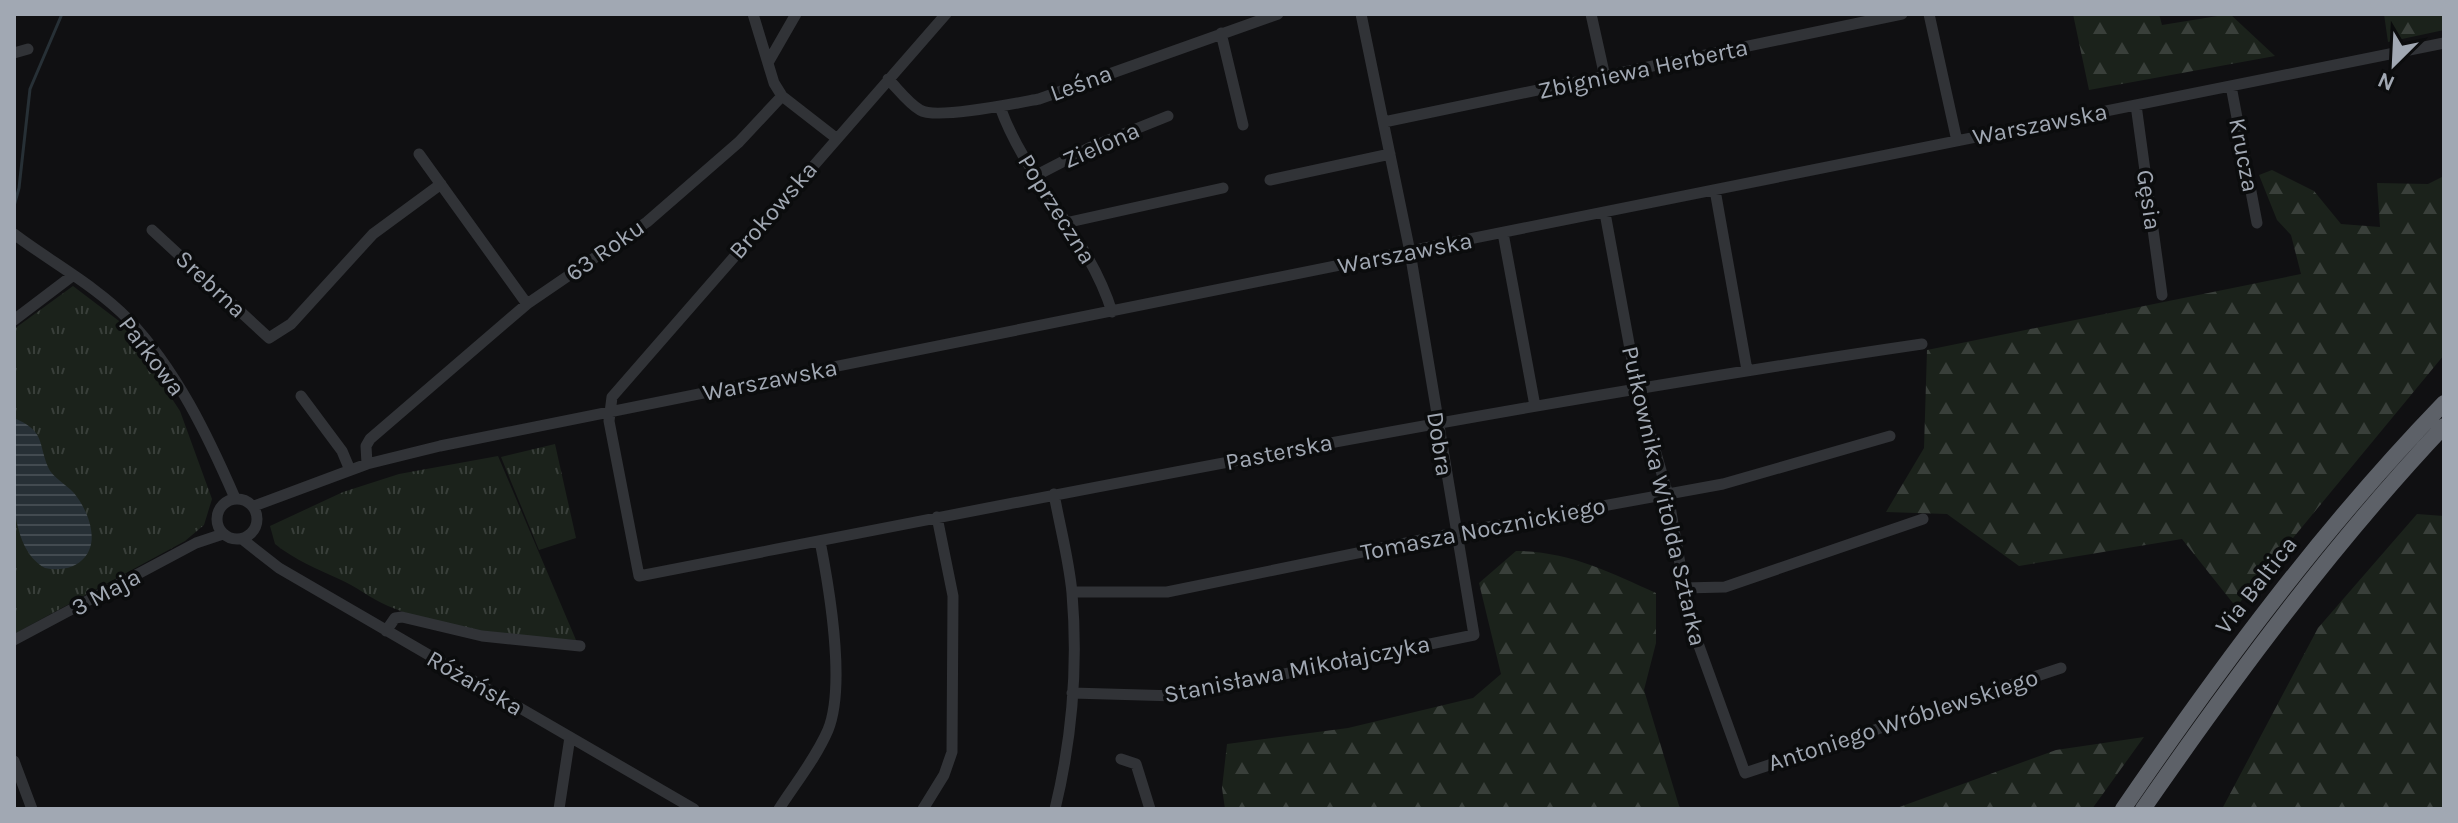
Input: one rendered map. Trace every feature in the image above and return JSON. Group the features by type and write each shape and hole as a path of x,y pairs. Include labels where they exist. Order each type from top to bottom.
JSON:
{"highway":[{"name":"Via Baltica","path":"2123,809 2212,682 2304,561 2444,403"},
{"name":"Via Baltica","path":"2143,809 2295,599 2380,496 2444,426"}],"street":[{"path":"753,14 782,96 836,138"},
{"path":"769,61 796,14"},
{"name":"Brokowska","path":"609,411 619,387 946,14"},
{"name":"Leśna","path":"888,79 920,110 932,113 1000,107 1039,99 1278,14"},
{"name":"Dobra","path":"1361,14 1410,252 1436,423 1474,635"},
{"path":"1591,14 1605,77"},
{"name":"Zbigniewa Herberta","path":"1384,122 1902,14"},
{"path":"1929,14 1957,141"},
{"path":"1221,33 1243,125"},
{"name":"Warszawska","path":"367,464 609,411 2444,43"},
{"path":"14,53 28,49"},
{"name":"Krucza","path":"2231,86 2257,223"},
{"name":"63 Roku","path":"367,464 366,446 370,439 527,304 647,222 739,142 782,96"},
{"name":"Gęsia","path":"2136,105 2162,295"},
{"name":"Poprzeczna","path":"1000,107 1035,176 1104,285 1112,312"},
{"name":"Zielona","path":"1035,176 1091,147 1168,116"},
{"path":"419,154 527,304"},
{"path":"1270,180 1390,154"},
{"name":"Srebrna","path":"152,230 269,338 291,324 373,234 441,184"},
{"path":"1065,223 1087,215 1223,188"},
{"path":"1715,190 1747,370"},
{"name":"Pułkownika Witolda Sztarka","path":"1605,213 1637,387 1668,495 1694,635 1745,773"},
{"path":"1503,233 1535,406"},
{"name":"Parkowa","path":"14,234 127,319 156,354 209,440 230,500"},
{"path":"14,320 72,276"},
{"name":"Pasterska","path":"609,411 639,576 1436,423 1637,387 1922,344"},
{"path":"301,396 342,451 350,470"},
{"name":"Tomasza Nocznickiego","path":"1072,592 1167,592 1455,533 1723,484 1890,436"},
{"path":"256,511 230,500 218,511 217,522 223,534 246,537 256,511 367,464"},
{"path":"1054,494 1072,592 1070,741 1055,809"},
{"path":"923,809 944,775 952,752 954,621 937,517"},
{"path":"1684,588 1725,587 1923,519"},
{"name":"3 Maja","path":"196,543 217,522"},
{"name":"3 Maja","path":"14,640 196,543 223,534"},
{"name":"Różańska","path":"246,537 259,553 279,568 694,809"},
{"path":"779,809 827,733 833,711 834,618 820,541"},
{"path":"386,631 395,618 402,617 482,636 580,646"},
{"name":"Stanisława Mikołajczyka","path":"1072,693 1177,696 1474,635"},
{"name":"Antoniego Wróblewskiego","path":"1745,773 2061,668"},
{"path":"559,809 570,737"},
{"path":"1121,759 1136,764 1150,809"},
{"path":"14,761 32,809"}],"green space":[{"path":"2073,14 2159,14 2162,25 2230,14 2275,56 2089,90"},
{"path":"2384,14 2444,14 2444,30 2388,42"},
{"path":"2272,170 2314,191 2341,224 2380,227 2377,183 2428,184 2444,176 2444,355 2236,607 2182,539 2019,566 1947,514 1886,512 1924,448 1927,350 2301,274 2291,235 2277,220 2259,175"},
{"path":"73,286 123,324 180,411 212,499 204,525 185,541 14,634 14,329"},
{"path":"555,444 576,538 539,550 501,457"},
{"path":"498,456 576,640 480,631 410,614 382,603 275,544 270,526 343,492 399,474"},
{"path":"2417,514 2444,516 2444,809 2222,809 2318,628"},
{"path":"1516,551 1571,559 1605,570 1656,593 1656,643 1644,690 1680,809 1225,809 1222,788 1227,744 1348,728 1473,698 1501,674 1479,583"},
{"path":"2144,737 2092,809 1894,809 2056,750"}],"shaded area":[{"path":"14,418 36,433 50,471 74,493 87,516 92,533 89,550 72,567 45,568 32,557 22,541 14,500"}],"waterway":[{"path":"14,206 19,188 30,89 62,14"}]}
